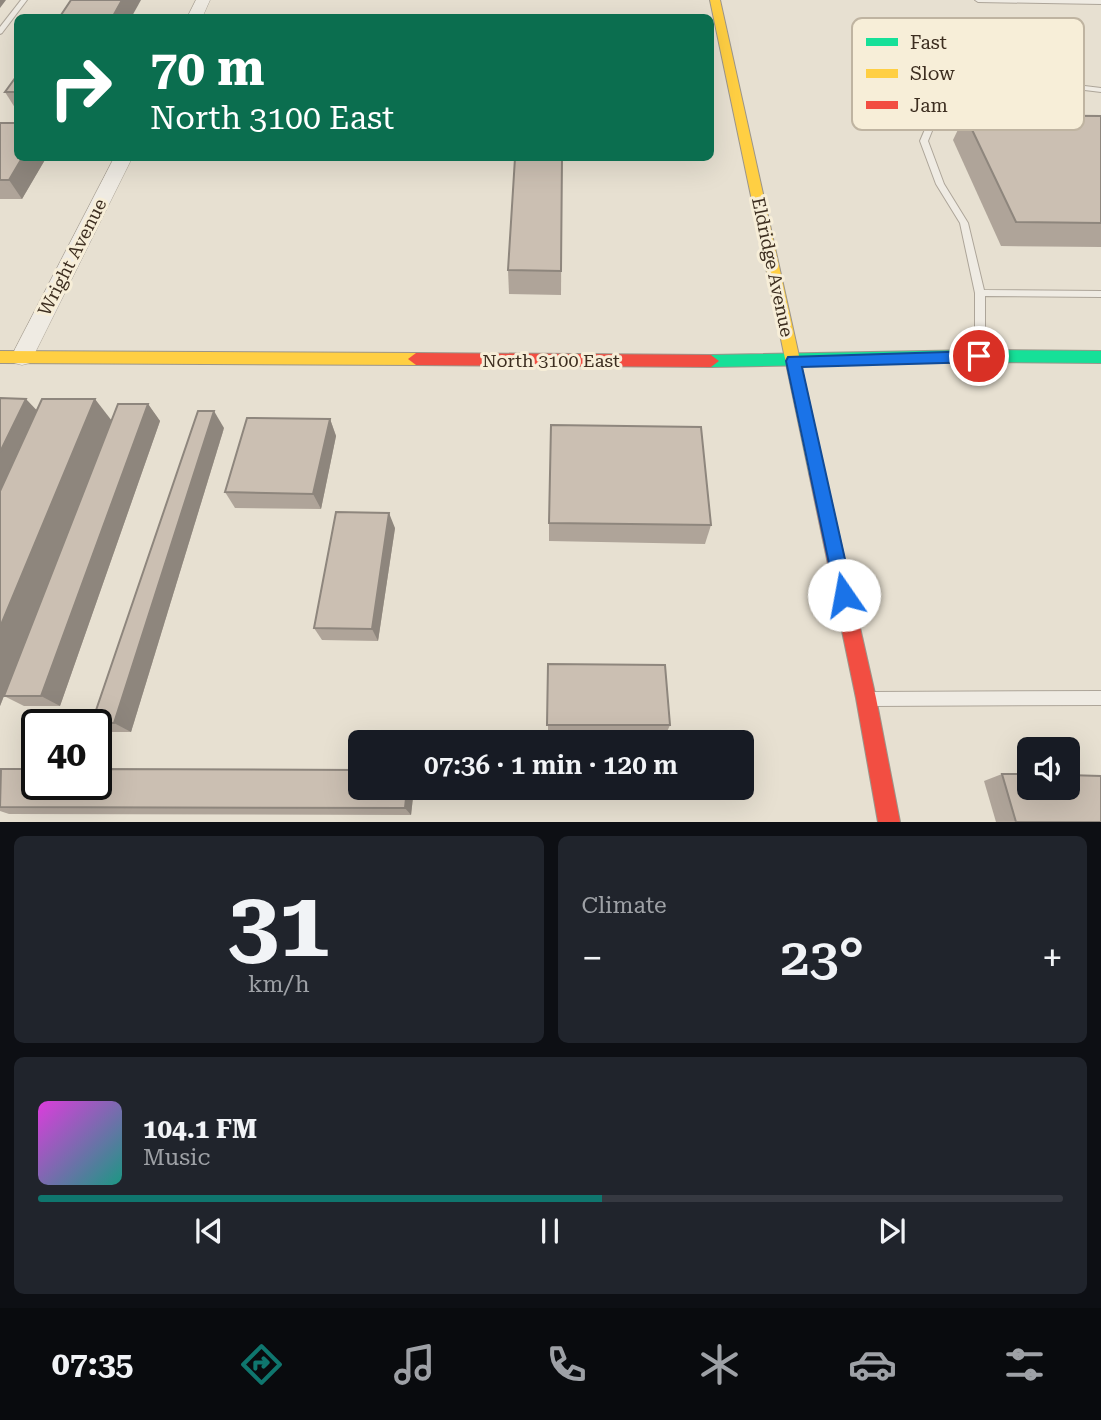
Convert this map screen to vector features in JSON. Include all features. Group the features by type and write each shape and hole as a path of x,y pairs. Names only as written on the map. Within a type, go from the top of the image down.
{"main road":[{"name":"Eldridge Avenue","path":"715,0 866,698 889,821"},
{"name":"North 3100 East","path":"0,357 793,361 979,356 1101,357"}],"street":[{"name":"Wright Avenue","path":"22,357 121,161"}],"lane":[{"path":"0,32 24,0"},
{"path":"978,0 1101,2"},
{"path":"929,130 924,141 940,184 964,223 980,293 979,356"},
{"path":"980,293 1101,294"},
{"path":"866,698 1101,698"}],"building":[{"path":"71,0 122,0 114,14 62,14"},
{"path":"14,80 14,92 5,92"},
{"path":"1084,116 1101,116 1101,223 1016,222 972,130 1084,130"},
{"path":"0,123 14,123 14,161 20,161 9,180 0,180"},
{"path":"515,161 562,161 561,271 508,270"},
{"path":"0,398 26,399 0,452"},
{"path":"42,399 95,399 0,627 0,491"},
{"path":"118,404 148,404 41,696 4,696"},
{"path":"198,411 214,411 114,723 112,709 96,709"},
{"path":"247,418 330,419 313,494 225,492"},
{"path":"551,425 701,427 711,525 549,523"},
{"path":"336,512 389,513 372,629 314,628"},
{"path":"548,664 665,665 670,725 547,725"},
{"path":"1,769 21,769 21,800 112,800 112,769 348,770 348,800 406,800 405,808 0,807"},
{"path":"1002,774 1017,774 1017,800 1080,800 1080,775 1101,776 1101,822 1016,822"}],"traffic: fast":[{"path":"711,361 979,356 1101,357"}],"traffic: slow":[{"path":"715,0 817,473"},
{"path":"0,357 416,359"}],"traffic: jam":[{"path":"416,359 711,361"},
{"path":"817,473 866,698 889,822"}],"route":[{"path":"844,595 793,361 979,356"}]}
